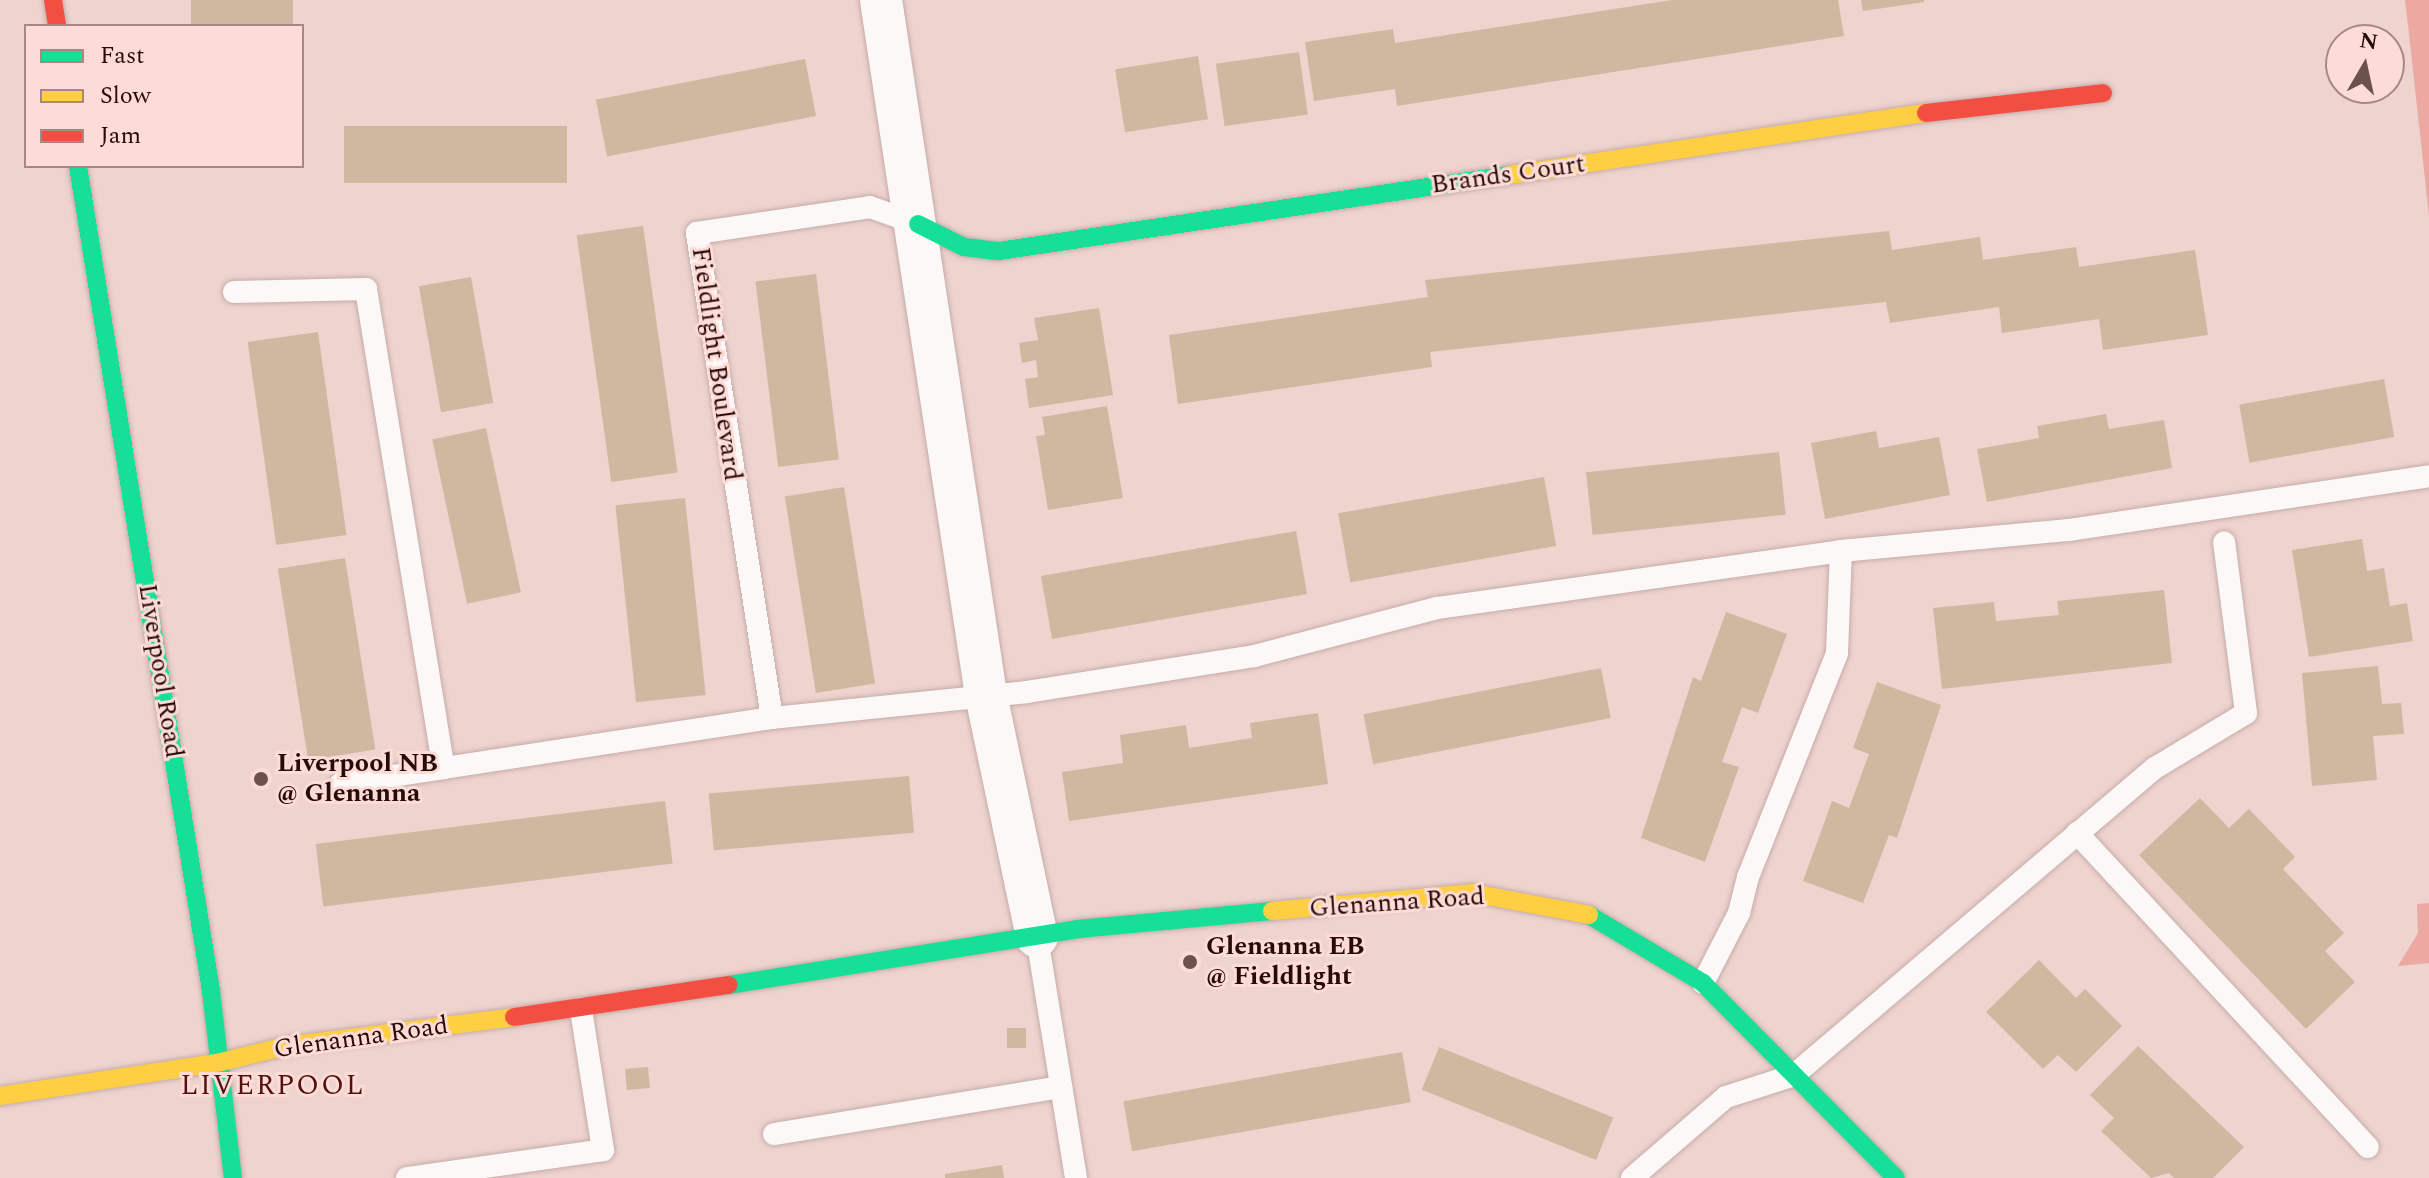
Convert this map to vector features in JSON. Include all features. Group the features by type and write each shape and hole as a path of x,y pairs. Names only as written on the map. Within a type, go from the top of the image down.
{"street":[{"path":"53,0 57,24"},
{"path":"881,0 918,224 986,695 1037,937"},
{"name":"Brands Court","path":"918,224 964,247 999,251 2024,98 2103,93"},
{"name":"Liverpool Road","path":"78,168 221,1062 233,1178"},
{"name":"Glenanna Road","path":"0,1096 221,1062 286,1046 581,1009 1037,937 1472,893 1551,904 1596,917 1703,983 1896,1178"}],"lane":[{"name":"Fieldlight Boulevard","path":"772,718 697,233 870,207 918,224"},
{"path":"234,292 366,289 444,768"},
{"path":"340,784 772,718 986,695 1254,656 1437,608 1841,551 2069,530 2429,476"},
{"path":"1632,1178 1726,1097 1794,1075 2155,768 2246,713 2224,542"},
{"path":"1703,983 1739,913 1748,877 1837,653 1841,551"},
{"path":"2077,833 2368,1147"},
{"path":"1037,937 1076,1178"},
{"path":"407,1178 603,1150 581,1009"},
{"path":"774,1134 1061,1087"}],"shaded area":[{"path":"2405,0 2429,0 2429,216 2409,34"},
{"path":"2429,903 2429,963 2398,966 2418,933 2417,904"}],"building":[{"path":"191,0 293,0 293,24 191,24"},
{"path":"1672,0 1838,0 1844,36 1397,106 1395,89 1314,101 1305,42 1393,29 1395,43"},
{"path":"1861,0 1924,0 1924,2 1863,11"},
{"path":"1299,52 1308,114 1225,126 1216,64"},
{"path":"1198,56 1208,119 1125,132 1115,69"},
{"path":"805,59 816,116 607,157 596,100"},
{"path":"344,126 567,126 567,183 344,183"},
{"path":"643,226 678,473 611,482 577,235"},
{"path":"1889,231 1892,250 1980,237 1983,260 2076,247 2079,267 2195,250 2208,335 2103,350 2099,319 2002,333 1999,307 1890,323 1886,302 1430,352 1432,367 1178,404 1169,335 1428,297 1425,280"},
{"path":"816,274 839,460 778,467 755,281"},
{"path":"471,277 493,403 441,412 419,286"},
{"path":"1099,308 1113,395 1029,408 1025,379 1038,377 1036,360 1022,363 1019,343 1038,340 1034,318"},
{"path":"318,332 347,535 276,545 248,342"},
{"path":"2384,379 2394,437 2249,463 2239,405"},
{"path":"1107,406 1123,498 1048,510 1036,436 1045,435 1042,417"},
{"path":"2106,414 2109,429 2164,420 2172,468 1987,502 1977,449 2039,438 2037,426"},
{"path":"486,428 521,592 467,604 432,439"},
{"path":"1876,431 1879,448 1939,437 1950,495 1825,519 1811,443"},
{"path":"1779,452 1786,515 1593,535 1586,472"},
{"path":"1544,477 1556,546 1350,582 1338,513"},
{"path":"844,487 875,684 816,693 785,496"},
{"path":"685,498 706,695 636,702 615,505"},
{"path":"1296,531 1307,594 1052,639 1041,576"},
{"path":"2362,539 2367,571 2384,568 2390,606 2407,603 2413,641 2309,657 2292,550"},
{"path":"345,558 375,750 308,760 278,569"},
{"path":"2164,590 2172,663 1942,689 1933,608 1994,602 1996,621 2059,615 2057,601"},
{"path":"1726,612 1787,634 1758,713 1742,707 1722,762 1739,767 1705,862 1641,838 1693,677 1701,681"},
{"path":"2378,666 2382,704 2401,703 2404,734 2373,736 2377,780 2312,786 2302,673"},
{"path":"1601,668 1611,718 1373,764 1363,714"},
{"path":"1877,682 1941,705 1897,838 1889,835 1863,903 1803,881 1832,801 1849,808 1869,754 1853,748"},
{"path":"1318,713 1328,784 1069,821 1062,772 1123,763 1120,735 1186,725 1189,748 1252,738 1250,723"},
{"path":"909,776 914,833 714,850 709,794"},
{"path":"2200,798 2229,828 2249,809 2295,857 2283,869 2344,933 2325,951 2355,982 2306,1029 2139,855"},
{"path":"665,801 673,864 323,906 316,844"},
{"path":"2039,960 2076,998 2085,989 2122,1026 2076,1072 2058,1055 2043,1069 1986,1012"},
{"path":"1007,1028 1026,1028 1026,1048 1007,1048"},
{"path":"2138,1046 2244,1147 2213,1178 2174,1178 2169,1173 2151,1178 2101,1131 2114,1118 2090,1095"},
{"path":"1439,1047 1613,1117 1596,1160 1422,1090"},
{"path":"1402,1052 1411,1102 1132,1151 1123,1101"},
{"path":"648,1067 650,1088 627,1090 625,1069"},
{"path":"1002,1165 1004,1178 945,1178 945,1174"}],"traffic: fast":[{"path":"78,168 211,991 233,1178"},
{"path":"918,224 964,247 999,251 1509,175"},
{"path":"729,985 1078,929 1272,911"},
{"path":"1589,915 1703,983 1896,1178"}],"traffic: slow":[{"path":"1509,175 1926,113"},
{"path":"1272,911 1472,893 1589,915"},
{"path":"0,1096 221,1062 286,1046 514,1017"}],"traffic: jam":[{"path":"53,0 57,24"},
{"path":"1926,113 2103,93"},
{"path":"514,1017 729,985"}],"place":[{"name":"Liverpool NB @ Glenanna","path":"261,779"},
{"name":"Glenanna EB @ Fieldlight","path":"1190,962"}],"district":[{"name":"LIVERPOOL","path":"273,1086"}]}
